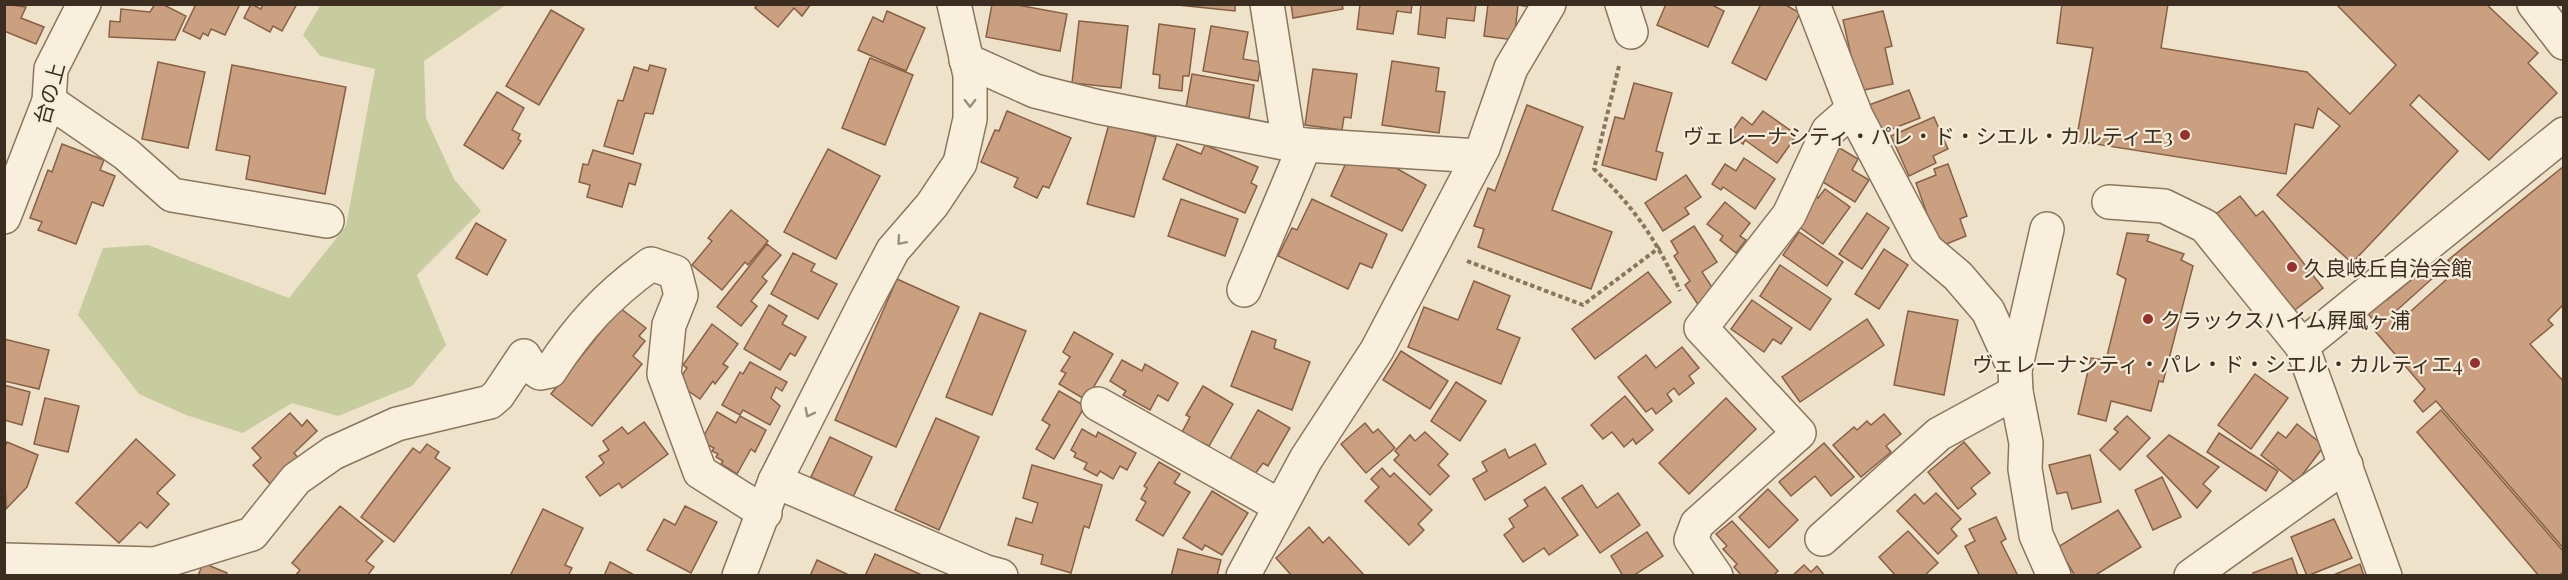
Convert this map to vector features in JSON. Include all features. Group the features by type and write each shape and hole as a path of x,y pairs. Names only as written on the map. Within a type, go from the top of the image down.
{"street":[{"name":"台の上","path":"4,217 49,101 51,69 84,4"},
{"path":"739,576 765,513 775,481 893,250 938,196 960,163 970,119 970,75 954,4"},
{"path":"1244,290 1297,144 1267,4"},
{"path":"1243,576 1306,459 1377,350 1478,156 1511,68 1549,4"},
{"path":"1813,4 1853,109 1926,249 1959,276 1988,311 2015,381 2026,443 2025,469 2036,535 2054,576"},
{"path":"2534,4 2564,43"},
{"path":"966,60 1035,91 1099,107 1297,144 1478,156"},
{"path":"49,101 126,154 172,195 327,221"},
{"path":"1716,576 1691,540 1697,524 1799,433 1701,328 1789,215 1828,131 1853,109"},
{"path":"2302,346 2564,134"},
{"path":"2109,202 2164,206 2205,226 2302,346 2385,576"},
{"path":"1822,539 1939,434 2015,381 2047,229"},
{"path":"4,560 155,564 252,534 296,479 333,453 397,424 490,402 498,395 524,356 530,366 540,373 550,371 573,335 617,289 651,264 675,272 681,295 669,325 664,374 700,472 765,513"},
{"path":"1098,404 1280,506"},
{"path":"2191,576 2346,465"},
{"path":"775,481 986,572 1001,576"}],"path":[{"path":"1628,20 1594,170 1622,196 1660,247 1682,295"},
{"path":"1429,247 1583,305 1660,247"}],"green space":[{"path":"321,4 506,5 424,61 426,118 454,179 481,211 417,275 446,345 412,386 338,416 292,403 243,433 186,415 139,394 78,315 103,248 148,245 289,298 346,226 375,69 320,56 303,35"}],"building":[{"path":"4,4 26,7 21,18 44,27 36,44 4,31"},
{"path":"155,4 162,4 186,16 175,40 109,37 110,21 120,22 121,9 150,12"},
{"path":"196,4 240,4 225,35 211,29 208,36 203,33 200,39 183,31"},
{"path":"251,4 261,9 263,4 297,4 282,31 273,26 270,32 244,18"},
{"path":"758,4 811,4 802,16 794,8 778,27 755,8"},
{"path":"992,4 1012,4 1067,14 1060,51 986,37"},
{"path":"1168,4 1235,4 1235,11"},
{"path":"1291,4 1342,4 1343,9 1293,18"},
{"path":"1360,4 1412,4 1411,13 1397,11 1393,34 1357,29"},
{"path":"1421,4 1476,4 1474,21 1447,18 1445,38 1418,34"},
{"path":"1488,4 1532,4 1532,7 1518,5 1514,40 1484,36"},
{"path":"1666,4 1710,4 1724,11 1708,47 1657,25"},
{"path":"1761,4 1784,4 1800,13 1766,80 1732,63"},
{"name":"ヴェレーナシティ・パレ・ド・シエル・カルティエ3","path":"2062,4 2168,4 2161,48 2307,72 2350,114 2396,65 2336,4 2486,4 2538,53 2528,63 2557,93 2489,160 2419,95 2410,105 2458,151 2352,263 2277,195 2340,126 2318,108 2313,128 2295,124 2286,174 2076,141 2093,48 2057,43"},
{"path":"551,10 584,29 539,105 506,86"},
{"path":"887,11 925,28 906,71 858,50 873,17 883,22"},
{"path":"1883,11 1892,46 1885,48 1893,84 1859,91 1843,20"},
{"path":"1079,21 1128,26 1121,88 1072,83"},
{"path":"1159,24 1195,29 1189,76 1183,76 1182,91 1159,88 1160,75 1153,74"},
{"path":"1211,26 1248,32 1243,59 1261,62 1258,81 1203,71"},
{"path":"870,58 913,75 885,145 842,128"},
{"path":"1392,61 1439,68 1436,91 1445,92 1439,133 1382,125"},
{"path":"158,62 205,72 188,148 142,139"},
{"path":"232,65 346,87 325,194 246,179 250,156 216,150"},
{"path":"650,65 666,69 653,114 645,113 633,154 604,146 618,100 623,101 634,67 648,71"},
{"path":"1313,69 1357,74 1351,118 1344,117 1342,130 1305,125"},
{"path":"1192,74 1254,85 1249,118 1186,108"},
{"path":"1634,83 1672,93 1656,151 1663,153 1656,180 1602,165 1615,117 1624,119"},
{"path":"1909,90 1920,118 1879,134 1869,105"},
{"path":"497,92 524,108 512,130 520,134 518,139 521,141 503,169 464,145"},
{"path":"1527,105 1583,127 1552,210 1612,232 1591,289 1478,247 1484,229 1474,226 1488,188 1495,191"},
{"path":"1007,111 1071,138 1049,188 1043,186 1037,198 1014,187 1018,178 981,162 995,130 999,131"},
{"path":"1763,111 1797,135 1777,163 1745,140 1743,144 1730,134 1742,117 1752,125"},
{"path":"1934,117 1948,149 1933,156 1936,163 1909,176 1891,136"},
{"path":"1109,124 1156,137 1134,217 1087,204"},
{"path":"62,144 104,160 100,170 115,176 103,206 92,202 76,244 38,230 42,222 30,218 48,170 52,172"},
{"path":"1177,144 1201,154 1205,145 1258,167 1251,183 1257,186 1245,213 1163,179"},
{"path":"1838,147 1858,159 1852,170 1869,180 1855,202 1818,179"},
{"path":"828,149 880,176 836,259 784,232"},
{"path":"593,150 641,164 635,185 629,183 622,207 587,197 590,185 579,182 583,164 588,165"},
{"path":"1744,158 1775,179 1755,209 1723,187 1721,190 1712,184 1725,164 1736,171"},
{"path":"1346,163 1396,168 1426,185 1402,231 1331,196"},
{"path":"1948,164 1967,216 1960,219 1966,236 1939,247 1916,183 1936,175 1934,169"},
{"name":"ヴェレーナシティ・パレ・ド・シエル・カルティエ4","path":"2564,166 2564,304 2548,320 2553,325 2530,344 2564,382 2564,549 2436,401 2423,412 2414,401 2425,389 2375,331 2379,327 2365,310 2383,295 2387,300 2437,258 2444,268 2396,311 2402,319 2457,270 2448,260"},
{"path":"1686,175 1701,197 1685,208 1689,214 1663,231 1645,203"},
{"path":"1825,189 1850,207 1823,244 1798,226 1814,194 1818,198"},
{"name":"久良岐丘自治会館","path":"2240,196 2256,216 2263,211 2323,288 2291,313 2216,214"},
{"path":"1181,199 1238,219 1225,256 1168,236"},
{"path":"1312,199 1387,234 1372,268 1360,263 1348,289 1278,256 1292,228 1297,230"},
{"path":"1725,202 1750,223 1740,236 1746,240 1736,253 1720,240 1723,236 1707,224"},
{"path":"731,210 768,241 748,265 745,262 722,290 692,265 712,241 708,238"},
{"path":"1867,213 1889,228 1862,269 1839,254"},
{"path":"476,223 506,240 487,275 456,258"},
{"path":"1694,226 1717,262 1702,272 1717,295 1699,306 1685,285 1690,281 1674,256 1678,253 1671,241"},
{"path":"1799,232 1843,262 1827,286 1783,255"},
{"name":"クラックスハイム屛風ヶ浦","path":"2127,233 2149,235 2147,241 2184,254 2181,260 2193,266 2163,382 2159,381 2151,411 2111,401 2106,421 2078,414 2091,358 2106,360 2126,279 2117,274"},
{"path":"767,244 781,255 762,277 767,281 751,301 757,306 741,326 717,307"},
{"path":"1884,249 1908,265 1879,309 1855,294"},
{"path":"793,253 815,264 811,271 837,284 818,319 771,294"},
{"path":"1780,265 1831,299 1810,330 1760,296"},
{"path":"1648,272 1671,302 1595,359 1572,329"},
{"path":"897,279 959,307 896,447 835,420"},
{"path":"1474,281 1510,296 1497,329 1520,338 1501,384 1408,347 1424,307 1458,320"},
{"path":"1752,300 1792,328 1781,344 1773,339 1764,352 1731,329"},
{"path":"769,305 787,316 782,324 806,337 795,356 790,353 780,370 744,349"},
{"path":"620,308 646,328 639,336 645,341 633,356 642,364 592,426 551,394"},
{"path":"1908,311 1958,320 1944,395 1894,385"},
{"path":"980,313 1026,331 992,415 946,397"},
{"path":"1867,319 1884,345 1800,402 1782,377"},
{"path":"712,324 738,344 723,364 728,367 715,384 713,381 700,399 677,383 687,368 683,365"},
{"path":"1252,331 1276,340 1274,348 1310,362 1292,410 1231,386"},
{"path":"1074,332 1113,354 1086,400 1059,384 1066,373 1061,371 1070,357 1063,352"},
{"path":"4,339 49,350 39,389 4,381"},
{"path":"1682,347 1699,368 1689,376 1694,383 1679,395 1674,388 1667,394 1672,401 1656,414 1652,408 1646,412 1618,377 1646,355 1656,368"},
{"path":"1401,351 1448,381 1430,409 1383,380"},
{"path":"1122,360 1142,371 1145,364 1178,383 1168,401 1158,395 1150,410 1123,395 1126,391 1110,381"},
{"path":"750,362 787,382 782,391 776,387 771,398 780,406 770,425 743,410 740,415 722,405 740,372 743,374"},
{"path":"2255,374 2288,398 2251,449 2218,425"},
{"path":"1456,382 1486,401 1460,441 1431,421"},
{"path":"4,385 30,392 22,425 4,420"},
{"path":"1203,386 1233,404 1209,446 1203,443 1202,446 1181,434 1190,417 1186,415"},
{"path":"1059,391 1085,406 1054,459 1036,449 1050,425 1042,420"},
{"path":"1625,396 1653,430 1636,444 1633,439 1624,447 1612,432 1603,439 1591,425"},
{"path":"45,398 79,406 68,452 34,444"},
{"path":"1726,398 1756,429 1689,494 1659,463"},
{"path":"1258,410 1290,428 1268,466 1263,463 1255,474 1230,459"},
{"path":"2441,410 2564,552 2564,571 2558,576 2539,576 2417,432"},
{"path":"717,412 736,423 740,416 766,430 755,452 751,449 737,474 721,464 723,461 716,457 718,454 712,451 714,448 701,441"},
{"path":"290,413 302,426 307,420 317,431 294,453 301,461 273,487 253,465 261,458 252,448"},
{"path":"1884,414 1901,434 1886,446 1891,452 1861,477 1833,445 1854,427 1857,430 1867,421 1871,425"},
{"path":"2127,416 2150,438 2120,470 2100,450 2118,432 2114,429"},
{"path":"936,418 979,437 939,530 895,510"},
{"path":"644,422 668,454 622,488 619,483 600,496 586,477 604,463 599,456 609,450 603,441 622,427 628,434"},
{"path":"1365,423 1373,433 1378,429 1395,448 1366,473 1341,444"},
{"path":"2297,424 2324,446 2296,483 2261,455 2278,432 2286,438"},
{"path":"1082,429 1096,437 1098,432 1136,453 1127,470 1120,466 1113,479 1100,471 1097,476 1084,469 1087,463 1074,457 1076,453 1071,450"},
{"path":"1425,432 1448,454 1438,465 1449,476 1430,495 1394,460 1399,455 1395,451 1410,435 1415,441"},
{"path":"2219,433 2278,471 2266,491 2207,452"},
{"path":"2169,435 2219,467 2203,484 2211,491 2197,508 2147,456"},
{"path":"830,437 872,457 853,497 811,477"},
{"path":"136,439 175,475 157,493 169,504 147,528 140,522 119,543 76,503"},
{"path":"7,442 38,455 27,487 6,509 4,449"},
{"path":"1964,442 1990,473 1971,488 1976,494 1958,509 1928,472"},
{"path":"1824,443 1854,477 1831,496 1815,476 1791,496 1779,482"},
{"path":"427,444 439,452 435,458 450,468 394,542 361,517 413,448 420,453"},
{"path":"1535,444 1546,464 1485,500 1473,479 1487,471 1482,462 1505,449 1509,458"},
{"path":"2090,455 2101,502 2072,509 2067,492 2057,494 2049,465"},
{"path":"1159,462 1180,474 1174,483 1190,492 1163,536 1136,520 1146,502 1141,499 1147,488 1144,486"},
{"path":"1032,465 1102,485 1089,528 1084,526 1071,573 1041,564 1043,555 1008,545 1016,518 1032,523 1038,503 1023,498"},
{"path":"1382,468 1390,477 1394,473 1432,510 1418,524 1424,530 1409,545 1365,501 1379,487 1371,479"},
{"path":"2162,477 2181,517 2153,530 2135,490"},
{"path":"1582,485 1597,508 1618,493 1640,525 1600,553 1562,498"},
{"path":"1545,487 1578,535 1549,555 1544,548 1523,562 1504,535 1514,527 1509,519 1528,506 1524,500"},
{"path":"1768,489 1798,520 1769,548 1739,517"},
{"path":"1212,491 1248,513 1222,555 1205,545 1202,550 1183,538"},
{"path":"1936,493 1961,519 1951,529 1957,536 1938,554 1897,511 1915,494 1924,504"},
{"path":"340,506 383,541 366,561 374,567 367,576 295,576 300,570 292,563"},
{"path":"685,506 717,522 691,573 647,550 664,519 675,525"},
{"path":"543,509 583,528 565,565 572,568 568,576 510,576"},
{"path":"2118,510 2141,547 2094,576 2075,576 2058,547"},
{"path":"1996,517 2006,539 2001,542 2018,576 1980,576 1965,546 1975,541 1969,529"},
{"path":"2334,519 2352,558 2307,576 2291,537"},
{"path":"1732,521 1778,571 1773,576 1742,576 1734,567 1737,564 1723,549 1727,546 1716,534"},
{"path":"1309,527 1323,543 1329,537 1365,576 1292,576 1276,558"},
{"path":"1908,531 1938,563 1924,576 1896,576 1879,557"},
{"path":"1647,532 1663,556 1633,576 1623,576 1611,556"},
{"path":"1178,549 1221,560 1217,576 1171,576"},
{"path":"875,554 924,576 865,576"},
{"path":"2292,558 2298,576 2253,576 2253,573"},
{"path":"817,560 851,576 810,576"},
{"path":"610,562 636,576 604,576"},
{"path":"203,563 227,573 226,576 198,576"},
{"path":"2360,564 2364,576 2331,576"},
{"path":"1804,565 1811,572 1817,566 1825,576 1792,576"}],"place":[{"name":"ヴェレーナシティ・パレ・ド・シエル・カルティエ3","path":"2185,135"},
{"name":"久良岐丘自治会館","path":"2292,267"},
{"name":"クラックスハイム屛風ヶ浦","path":"2148,319"},
{"name":"ヴェレーナシティ・パレ・ド・シエル・カルティエ4","path":"2475,363"}]}
